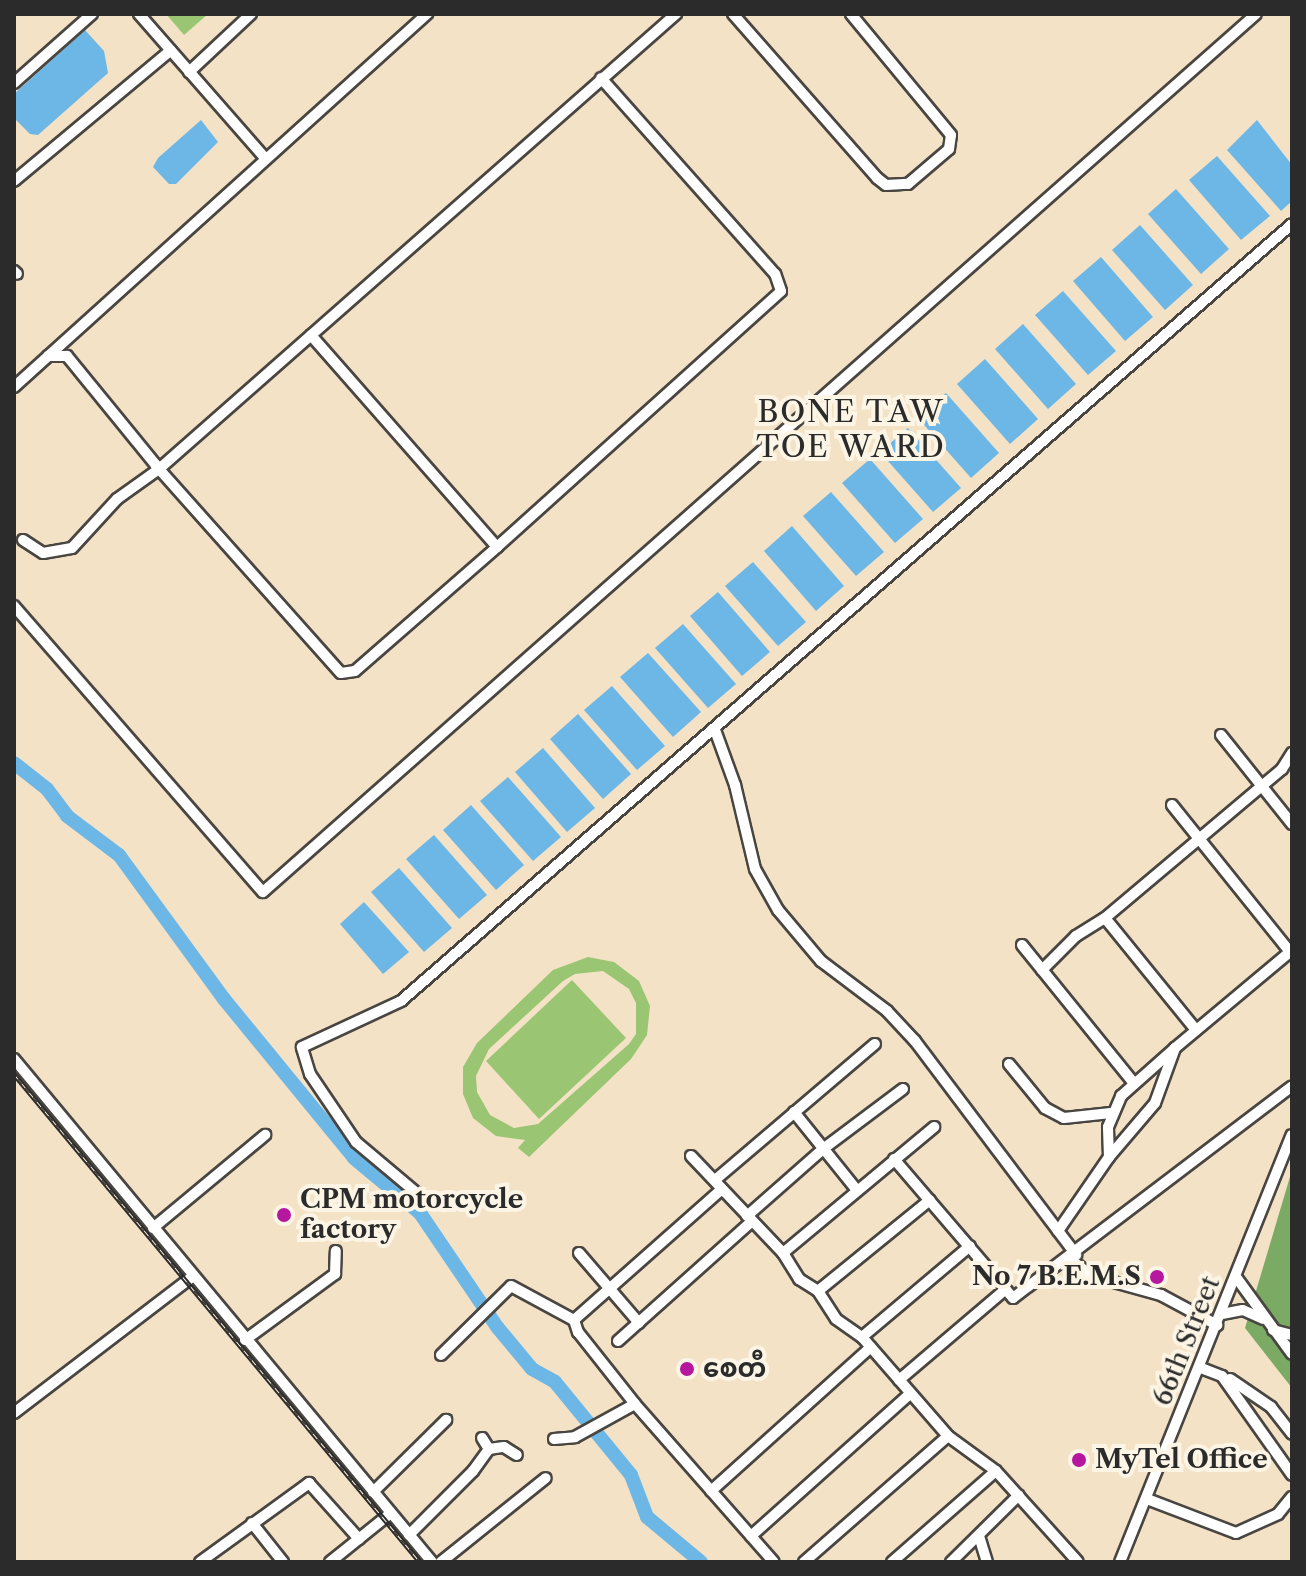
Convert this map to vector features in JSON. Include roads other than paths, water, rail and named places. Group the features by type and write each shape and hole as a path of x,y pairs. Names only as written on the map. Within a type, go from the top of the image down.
{"street":[{"path":"14,83 92,14"},
{"path":"139,14 264,157"},
{"path":"189,72 251,14"},
{"path":"14,387 264,157 427,14"},
{"path":"23,540 43,553 72,548 117,499 159,469 676,14"},
{"path":"733,14 877,178 886,185 908,184 949,149 951,135 851,14"},
{"path":"14,606 263,892 1256,14"},
{"path":"14,181 171,50"},
{"path":"48,356 67,356 159,469 341,673 355,671 781,291 775,274 601,78"},
{"path":"425,1200 356,1142 310,1074 302,1047 401,1001 1292,224"},
{"path":"311,335 497,547"},
{"path":"715,730 735,785 755,869 778,910 821,961 900,1025 1058,1231 1073,1257 1092,1276 1161,1295 1217,1325"},
{"path":"1221,735 1292,824"},
{"path":"1042,970 1076,936 1105,918 1200,840 1262,785 1292,753"},
{"path":"1109,1157 1111,1113 1132,1081 1291,951 1172,805"},
{"path":"1105,918 1196,1030"},
{"path":"1022,945 1132,1081"},
{"path":"574,1320 794,1112 875,1044"},
{"path":"1058,1231 1109,1157 1155,1103 1175,1048"},
{"path":"14,1059 192,1277 432,1562"},
{"path":"1009,1064 1045,1108 1064,1118 1111,1113"},
{"path":"894,1159 1013,1298 1073,1257 1292,1086"},
{"path":"618,1341 823,1149 903,1089"},
{"path":"794,1112 856,1189"},
{"path":"783,1253 934,1127"},
{"path":"153,1228 265,1135"},
{"name":"66th Street","path":"1120,1562 1201,1368 1292,1135"},
{"path":"691,1156 783,1253 799,1279 818,1291 836,1319 862,1337 948,1436 996,1471 1078,1562"},
{"path":"818,1291 930,1200"},
{"path":"862,1337 970,1246"},
{"path":"245,1340 335,1274 336,1251"},
{"path":"579,1253 639,1323"},
{"path":"14,1413 192,1277"},
{"path":"1236,1277 1292,1354"},
{"path":"441,1355 495,1302 519,1288 574,1320 578,1332 635,1404 774,1562"},
{"path":"899,1380 1006,1289"},
{"path":"1222,1314 1243,1310 1265,1320"},
{"path":"1273,1330 1292,1335"},
{"path":"711,1491 871,1347"},
{"path":"1201,1368 1222,1376 1264,1402 1292,1434"},
{"path":"1222,1376 1292,1475"},
{"path":"751,1536 910,1394"},
{"path":"554,1439 578,1435 592,1424 635,1404"},
{"path":"373,1492 446,1420"},
{"path":"804,1562 948,1436"},
{"path":"482,1438 489,1449"},
{"path":"409,1535 468,1478 489,1449 504,1447 517,1455"},
{"path":"892,1562 996,1471"},
{"path":"441,1562 546,1478"},
{"path":"200,1562 311,1483 359,1539"},
{"path":"951,1562 1019,1495"},
{"path":"1147,1499 1236,1533 1278,1514 1292,1497"},
{"path":"330,1562 391,1513"},
{"path":"252,1523 283,1562"},
{"path":"979,1536 987,1562"}],"water":[{"path":"85,30 104,51 108,73 38,135 30,134 14,118 14,94"},
{"path":"201,120 218,142 176,184 169,184 153,167 158,158"},
{"path":"1257,120 1292,165 1292,201 1281,211 1227,150"},
{"path":"1217,156 1270,216 1241,240 1189,180"},
{"path":"1176,189 1229,249 1201,274 1148,214"},
{"path":"1140,225 1193,285 1165,310 1112,250"},
{"path":"1101,257 1153,317 1125,341 1073,281"},
{"path":"1063,291 1116,351 1088,375 1035,315"},
{"path":"1023,324 1076,384 1048,409 995,349"},
{"path":"985,359 1038,419 1010,444 957,384"},
{"path":"946,393 999,453 971,478 918,418"},
{"path":"908,428 961,488 933,512 880,452"},
{"path":"870,459 923,519 895,543 842,483"},
{"path":"831,492 884,552 856,576 803,516"},
{"path":"792,526 844,586 816,611 764,551"},
{"path":"753,562 806,622 778,646 725,586"},
{"path":"718,592 770,652 742,676 690,616"},
{"path":"683,624 736,684 708,708 655,648"},
{"path":"648,653 701,712 673,737 620,677"},
{"path":"612,686 665,746 637,770 584,710"},
{"path":"578,714 631,774 603,799 550,739"},
{"path":"543,748 595,808 567,832 515,772"},
{"path":"508,777 561,837 533,861 480,801"},
{"path":"471,805 524,865 496,890 443,830"},
{"path":"434,835 487,895 459,919 406,859"},
{"path":"399,868 452,928 424,952 371,892"},
{"path":"364,902 409,952 383,974 340,924"}],"waterway":[{"path":"14,763 47,789 67,816 119,855 224,999 354,1158 420,1213 498,1328 532,1369 555,1382 631,1475 647,1517 701,1562"}],"railway":[{"path":"14,1074 420,1562"}],"place":[{"name":"CPM motorcycle factory","path":"284,1215"},
{"name":"No 7 B.E.M.S","path":"1157,1277"},
{"name":"စေတီ","path":"687,1369"},
{"name":"MyTel Office","path":"1079,1460"}],"district":[{"name":"BONE TAW TOE WARD","path":"851,429"}]}
